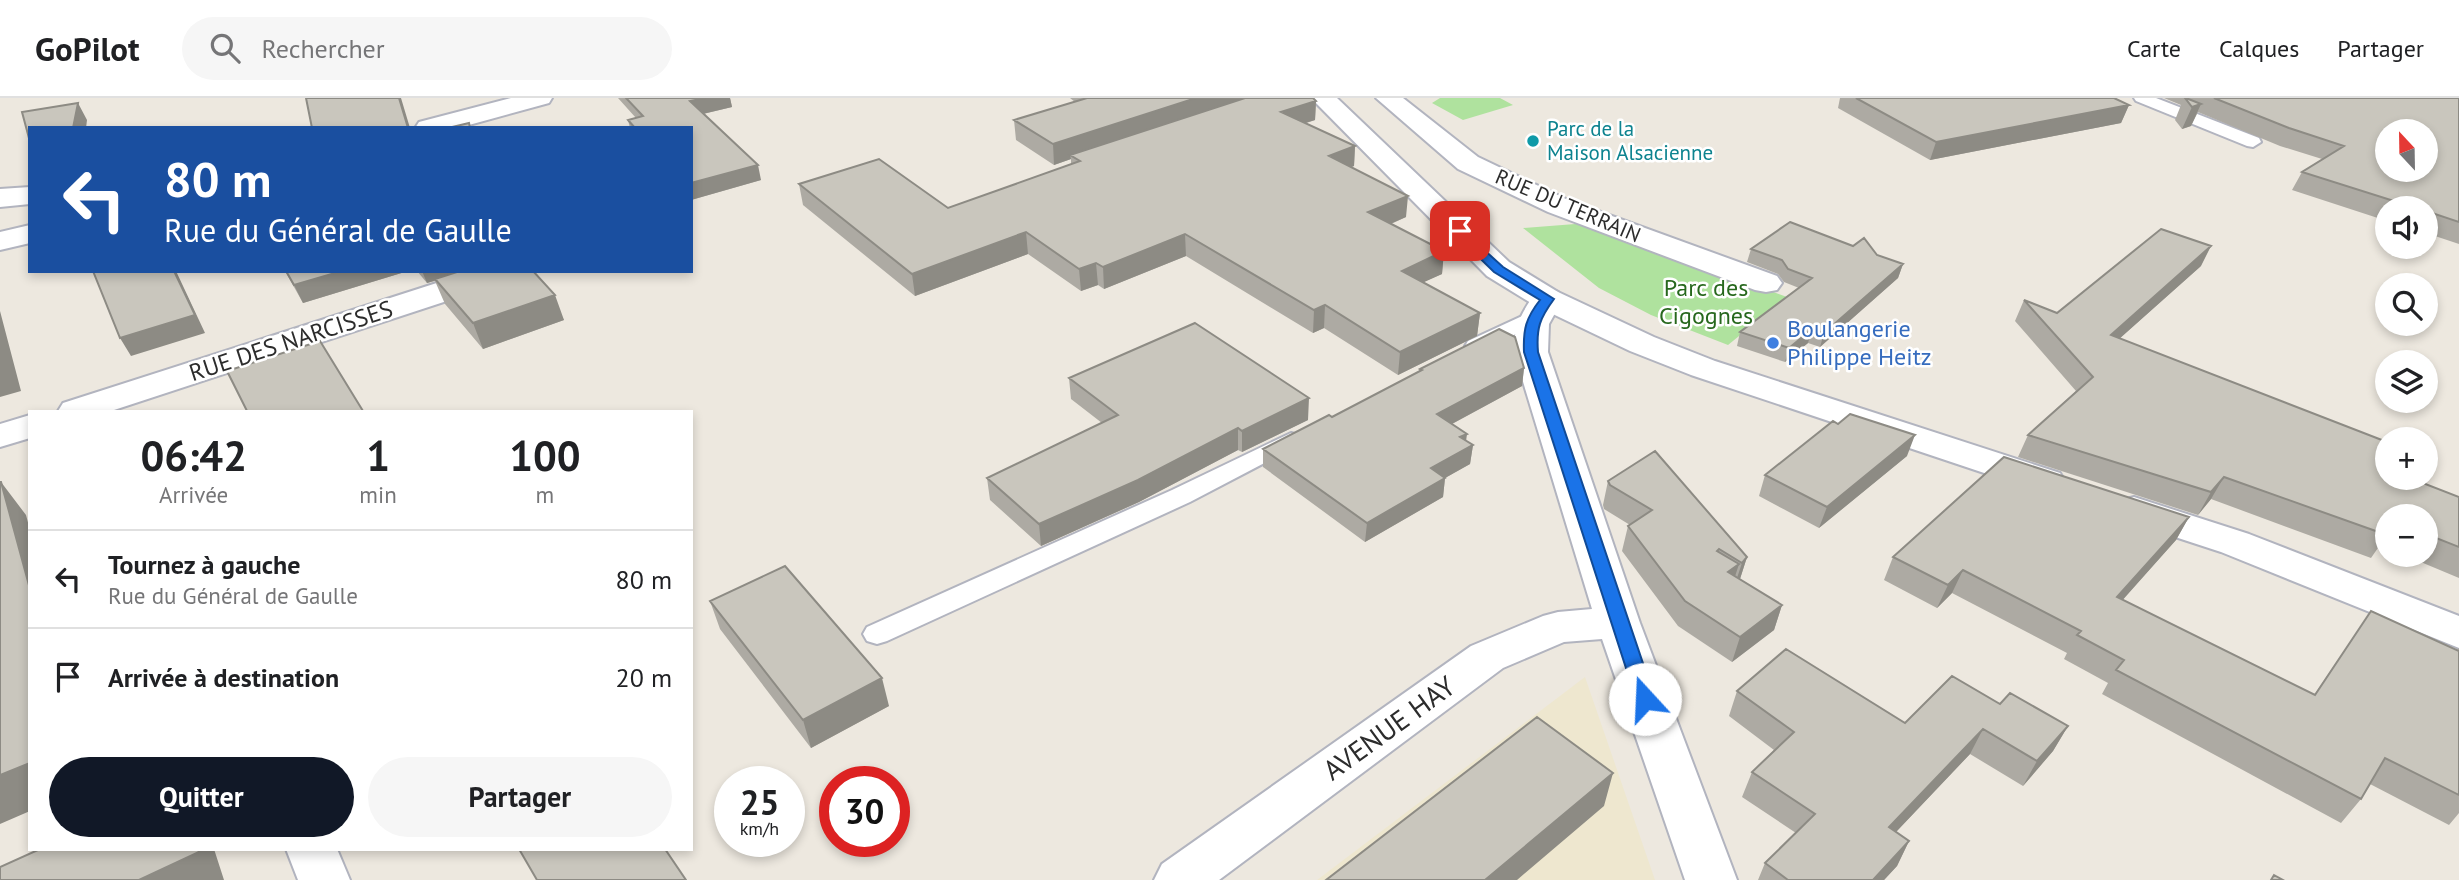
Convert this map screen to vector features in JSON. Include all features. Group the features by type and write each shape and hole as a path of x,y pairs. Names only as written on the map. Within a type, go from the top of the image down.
{"street":[{"path":"1323,98 1540,308 1703,368 2235,543 2459,633"},
{"name":"RUE DU TERRAIN","path":"1388,98 1468,163 1558,206 1766,283"},
{"path":"438,126 536,107"},
{"path":"0,198 28,195"},
{"path":"0,241 28,234"},
{"name":"RUE DES NARCISSES","path":"83,410 130,403 500,273"},
{"path":"1540,308 1530,331 1531,352 1618,623 1711,880"},
{"path":"0,436 28,427"},
{"name":"AVENUE HAY","path":"1180,880 1487,657 1558,627 1618,623"},
{"path":"313,851 324,880"}],"lane":[{"path":"2142,98 2253,142"},
{"path":"1461,354 1540,308"},
{"path":"877,634 1181,496 1315,428"}],"shaded area":[{"path":"1585,677 1655,880 1317,880"}],"green space":[{"path":"1440,98 1500,98 1513,105 1463,120 1432,103"},
{"name":"Parc des Cigognes","path":"1588,223 1787,297 1728,345 1651,315 1599,288 1523,228"}],"building":[{"path":"306,98 399,98 407,126 312,126"},
{"path":"626,98 705,98 690,101 758,165 693,182 693,126 633,126 628,120 643,116"},
{"path":"1087,98 1196,98 1053,144 1014,120"},
{"path":"1245,98 1313,98 1316,101 1281,112 1355,146 1329,156 1408,196 1368,212 1444,251 1402,271 1480,313 1400,352 1325,305 1314,310 1185,234 1103,267 1096,263 1079,269 1026,232 912,274 799,184 879,159 948,208 1080,161 1070,155"},
{"path":"1856,98 2114,98 2129,105 1936,142"},
{"path":"2186,98 2201,104 2192,107"},
{"path":"2214,98 2459,98 2459,222 2438,215 2438,196 2378,196 2302,172 2344,146 2289,128"},
{"path":"78,103 73,126 28,126 28,134 22,112"},
{"path":"1790,222 1853,246 1864,238 1877,255 1903,264 1824,333 1812,329 1789,348 1740,332 1812,278 1788,269 1782,260 1751,249"},
{"path":"2161,229 2211,246 2111,335 2375,437 2375,490 2438,489 2459,497 2459,547 2438,539 2438,504 2375,504 2375,531 2224,477 2211,492 2028,435 2093,377 2024,300 2057,313"},
{"path":"94,273 175,273 195,315 120,338"},
{"path":"287,273 335,273 294,285"},
{"path":"454,273 535,273 555,295 473,323 435,279"},
{"path":"1195,323 1309,398 1242,431 1238,428 1138,480 1039,524 987,478 1118,415 1069,378"},
{"path":"1499,329 1515,337 1524,368 1437,414 1467,434 1460,437 1473,445 1431,468 1445,478 1367,523 1263,449 1329,415 1332,417"},
{"path":"320,341 362,410 246,410 227,371"},
{"path":"1850,414 1915,435 1827,507 1765,475 1833,421 1838,424"},
{"path":"1655,451 1747,557 1742,563 1719,549 1717,551 1739,564 1728,572 1782,605 1740,637 1685,601 1628,526 1652,510 1610,485 1608,481"},
{"path":"2004,457 2189,517 2117,597 2315,695 2371,611 2459,651 2459,795 2385,758 2361,799 2116,670 2124,660 2077,635 2081,631 1963,570 1948,585 1893,557"},
{"path":"1,482 28,582 28,764 0,775"},
{"path":"785,566 882,678 803,720 710,601"},
{"path":"1786,649 1905,723 1952,676 2000,704 2010,693 2068,726 2037,761 1983,729 1889,827 1909,841 1873,880 1788,880 1765,863 1815,814 1752,772 1794,732 1737,691"},
{"path":"1537,717 1613,773 1485,880 1326,880"},
{"path":"36,851 199,852 139,880 0,880 0,867"},
{"path":"520,851 666,851 686,880 537,880"}],"place":[{"name":"Parc de la Maison Alsacienne","path":"1533,141"},
{"name":"Boulangerie Philippe Heitz","path":"1773,343"}],"route":[{"path":"1460,231 1498,269 1547,299 1533,317 1530,331 1531,352 1645,699"}]}
